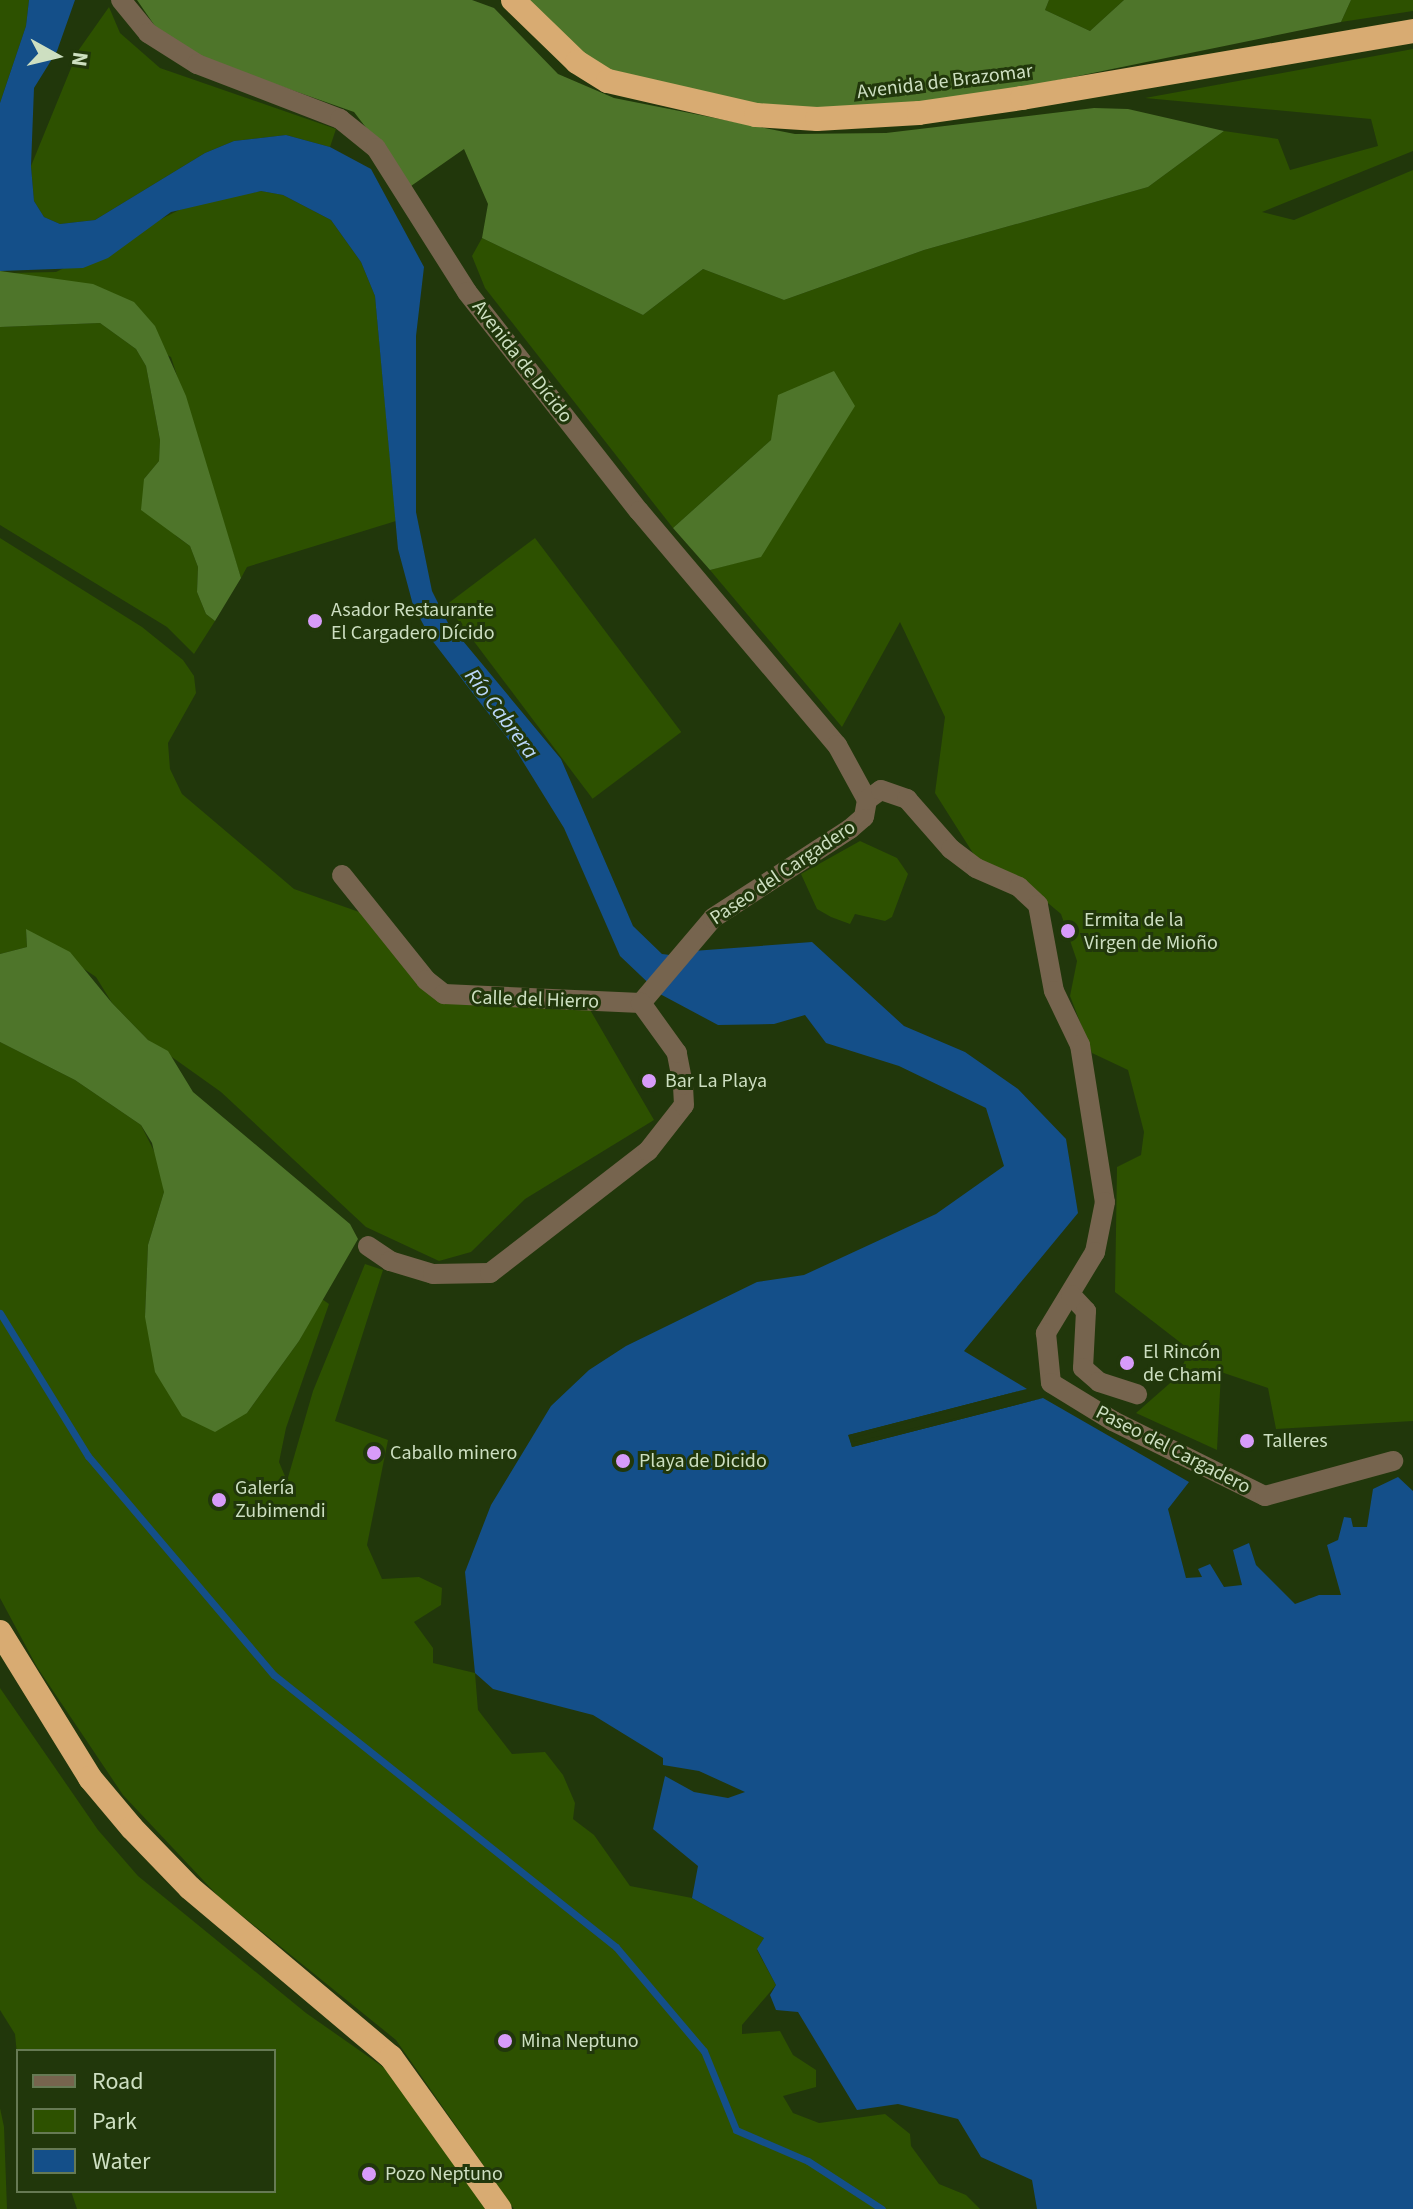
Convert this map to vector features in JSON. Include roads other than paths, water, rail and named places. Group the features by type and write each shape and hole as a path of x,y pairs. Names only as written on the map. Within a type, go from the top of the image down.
{"highway":[{"name":"Avenida de Brazomar","path":"513,0 577,62 608,81 756,115 817,119 1007,100 1413,31"},
{"path":"0,1632 90,1778 132,1828 190,1888 391,2057 500,2209"}],"street":[{"name":"Avenida de Dícido","path":"121,0 148,33 197,64 340,119 376,148 467,292 639,511 837,745 867,800"},
{"name":"Paseo del Cargadero","path":"641,1003 713,918 850,829 864,817 867,800 881,790 907,799 951,849 976,868 1019,887 1038,905 1054,991 1080,1045 1105,1202 1095,1252 1046,1333 1051,1383 1248,1491 1265,1496 1393,1461"},
{"name":"Calle del Hierro","path":"342,875 426,980 444,994 641,1003"},
{"path":"368,1246 390,1261 433,1274 490,1273 648,1151 684,1105 677,1053 641,1003"},
{"name":"Paseo del Cargadero","path":"1071,1295 1086,1311 1083,1368 1099,1382 1137,1394"}],"water":[{"name":"Río Cabrera","path":"29,0 75,0 57,51 34,88 31,166 34,201 44,217 60,224 95,220 205,153 234,141 286,135 330,147 371,169 424,267 416,336 416,512 432,591 448,623 561,759 633,926 662,954 686,957 693,951 812,942 904,1026 965,1052 1018,1089 1066,1139 1078,1213 964,1351 1027,1389 849,1435 852,1447 1043,1398 1189,1482 1168,1509 1186,1578 1202,1577 1198,1569 1210,1564 1224,1587 1242,1585 1233,1550 1249,1543 1256,1565 1295,1604 1319,1595 1341,1595 1327,1545 1338,1540 1344,1517 1351,1518 1353,1527 1367,1527 1373,1489 1398,1477 1413,1491 1413,2209 1037,2209 1032,2180 981,2157 958,2119 898,2104 857,2110 798,2012 776,2010 770,1995 776,1985 757,1949 764,1938 692,1898 698,1866 653,1829 665,1776 694,1792 728,1798 745,1792 699,1771 663,1765 663,1758 593,1715 493,1689 475,1673 465,1572 491,1505 551,1406 589,1370 626,1346 757,1282 804,1275 936,1214 1004,1166 986,1108 899,1066 826,1043 805,1015 774,1024 718,1025 660,994 620,956 564,828 512,744 431,639 413,605 398,549 375,296 361,262 331,220 283,195 261,191 171,212 108,258 83,268 0,271 0,103 26,26"}],"waterway":[{"path":"0,1313 88,1456 274,1675 616,1947 704,2051 736,2130 808,2161 882,2209"}],"place":[{"name":"Asador Restaurante El Cargadero Dícido","path":"315,621"},
{"name":"Ermita de la Virgen de Mioño","path":"1068,931"},
{"name":"Bar La Playa","path":"649,1081"},
{"name":"El Rincón de Chami","path":"1127,1363"},
{"name":"Talleres","path":"1247,1441"},
{"name":"Caballo minero","path":"374,1453"},
{"name":"Playa de Dicido","path":"623,1461"},
{"name":"Galería Zubimendi","path":"219,1500"},
{"name":"Mina Neptuno","path":"505,2041"},
{"name":"Pozo Neptuno","path":"369,2174"}]}
